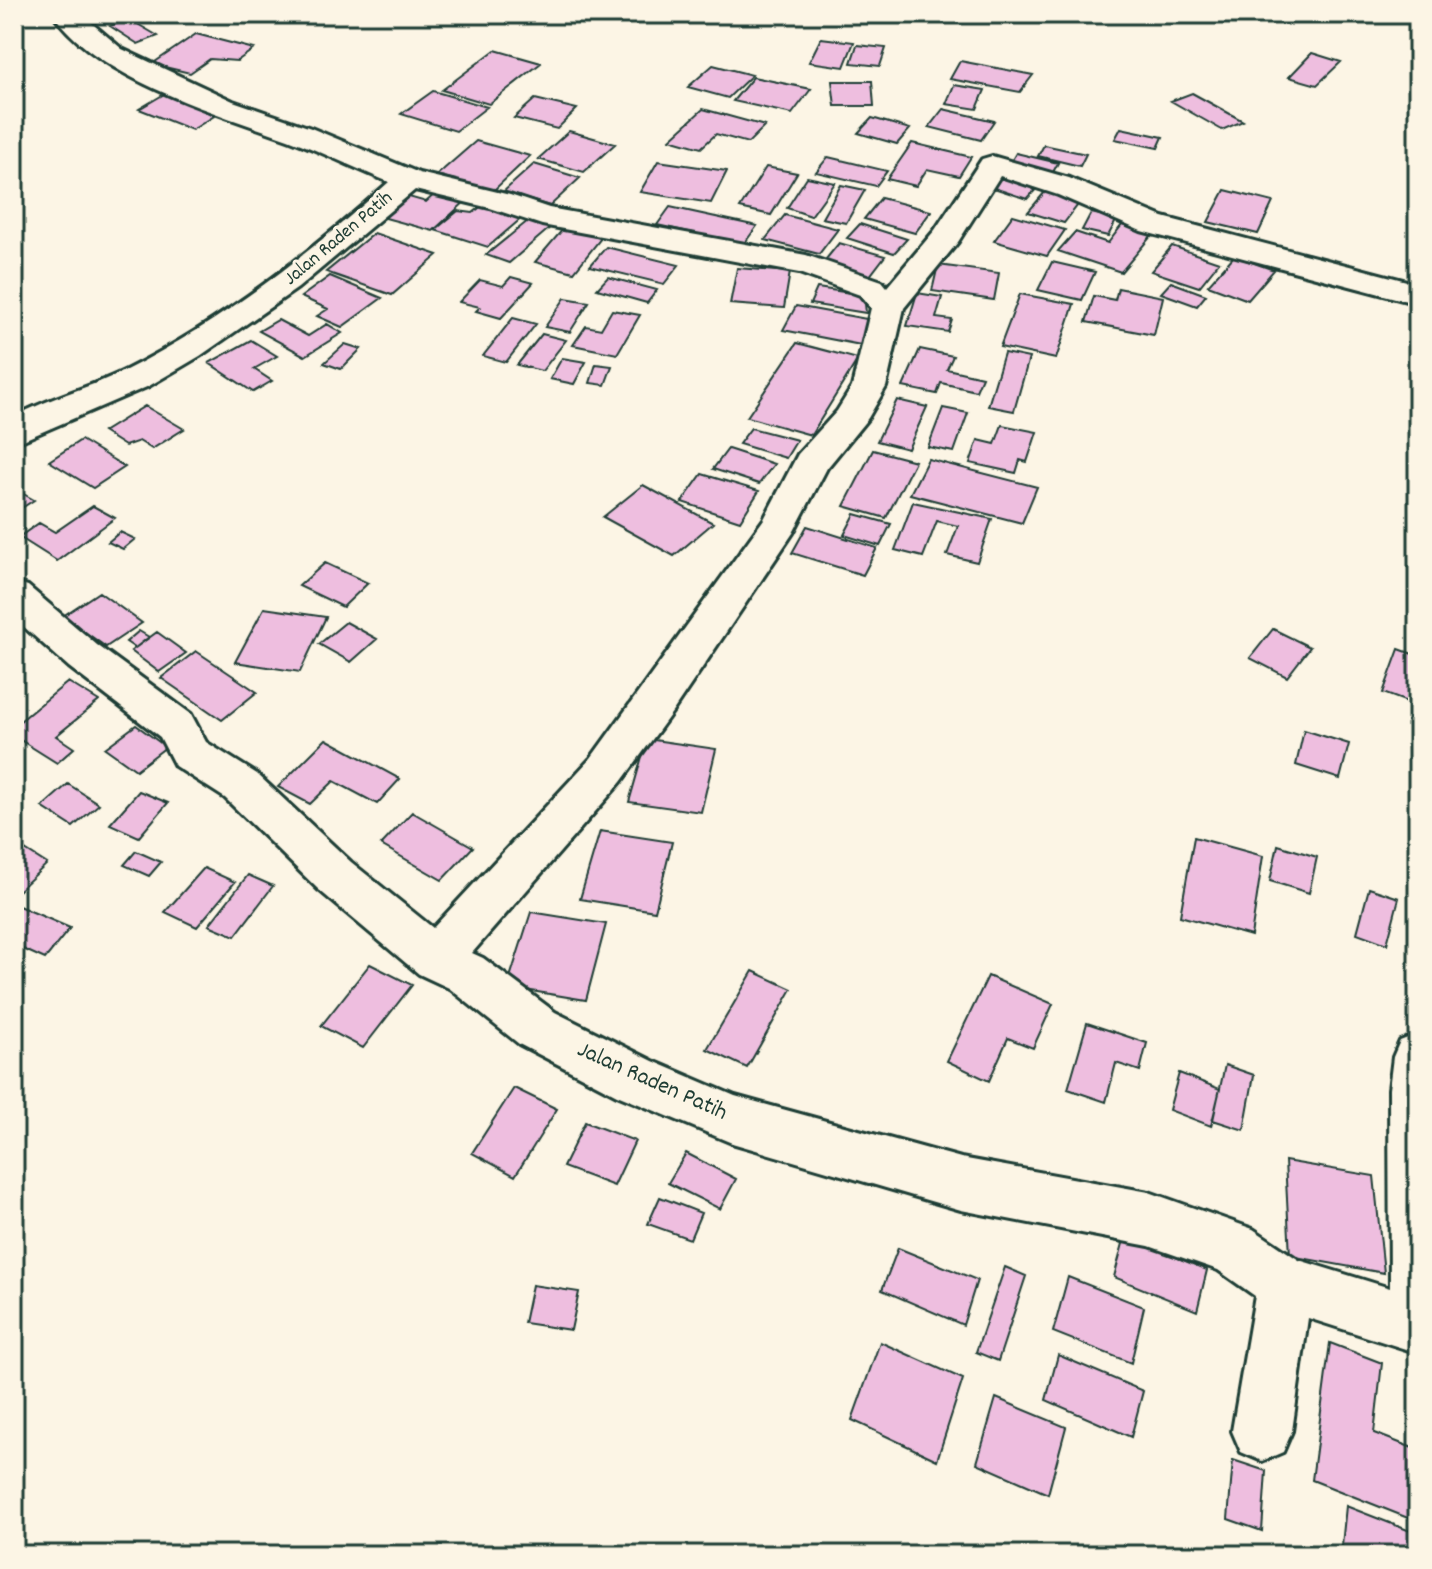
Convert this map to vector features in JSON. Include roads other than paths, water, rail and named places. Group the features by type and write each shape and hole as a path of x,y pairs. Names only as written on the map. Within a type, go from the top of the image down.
{"street":[{"name":"Jalan Raden Patih","path":"14,432 152,370 259,303 358,228 409,180 301,134 223,107 147,73 112,55 66,14"},
{"path":"436,959 606,770 658,700 780,524 811,463 850,418 869,387 888,307 947,235 992,165 1078,192 1103,206 1163,227 1249,253 1298,261 1418,294"},
{"path":"409,180 499,201 542,216 806,265 871,288 888,307"},
{"name":"Jalan Raden Patih","path":"14,596 83,656 176,726 190,754 241,786 335,876 436,959 466,973 537,1028 635,1078 732,1119 961,1184 1149,1219 1234,1248 1285,1283 1418,1324"},
{"path":"1418,1057 1415,1089 1418,1324"},
{"path":"1262,1431 1285,1283"}]}
